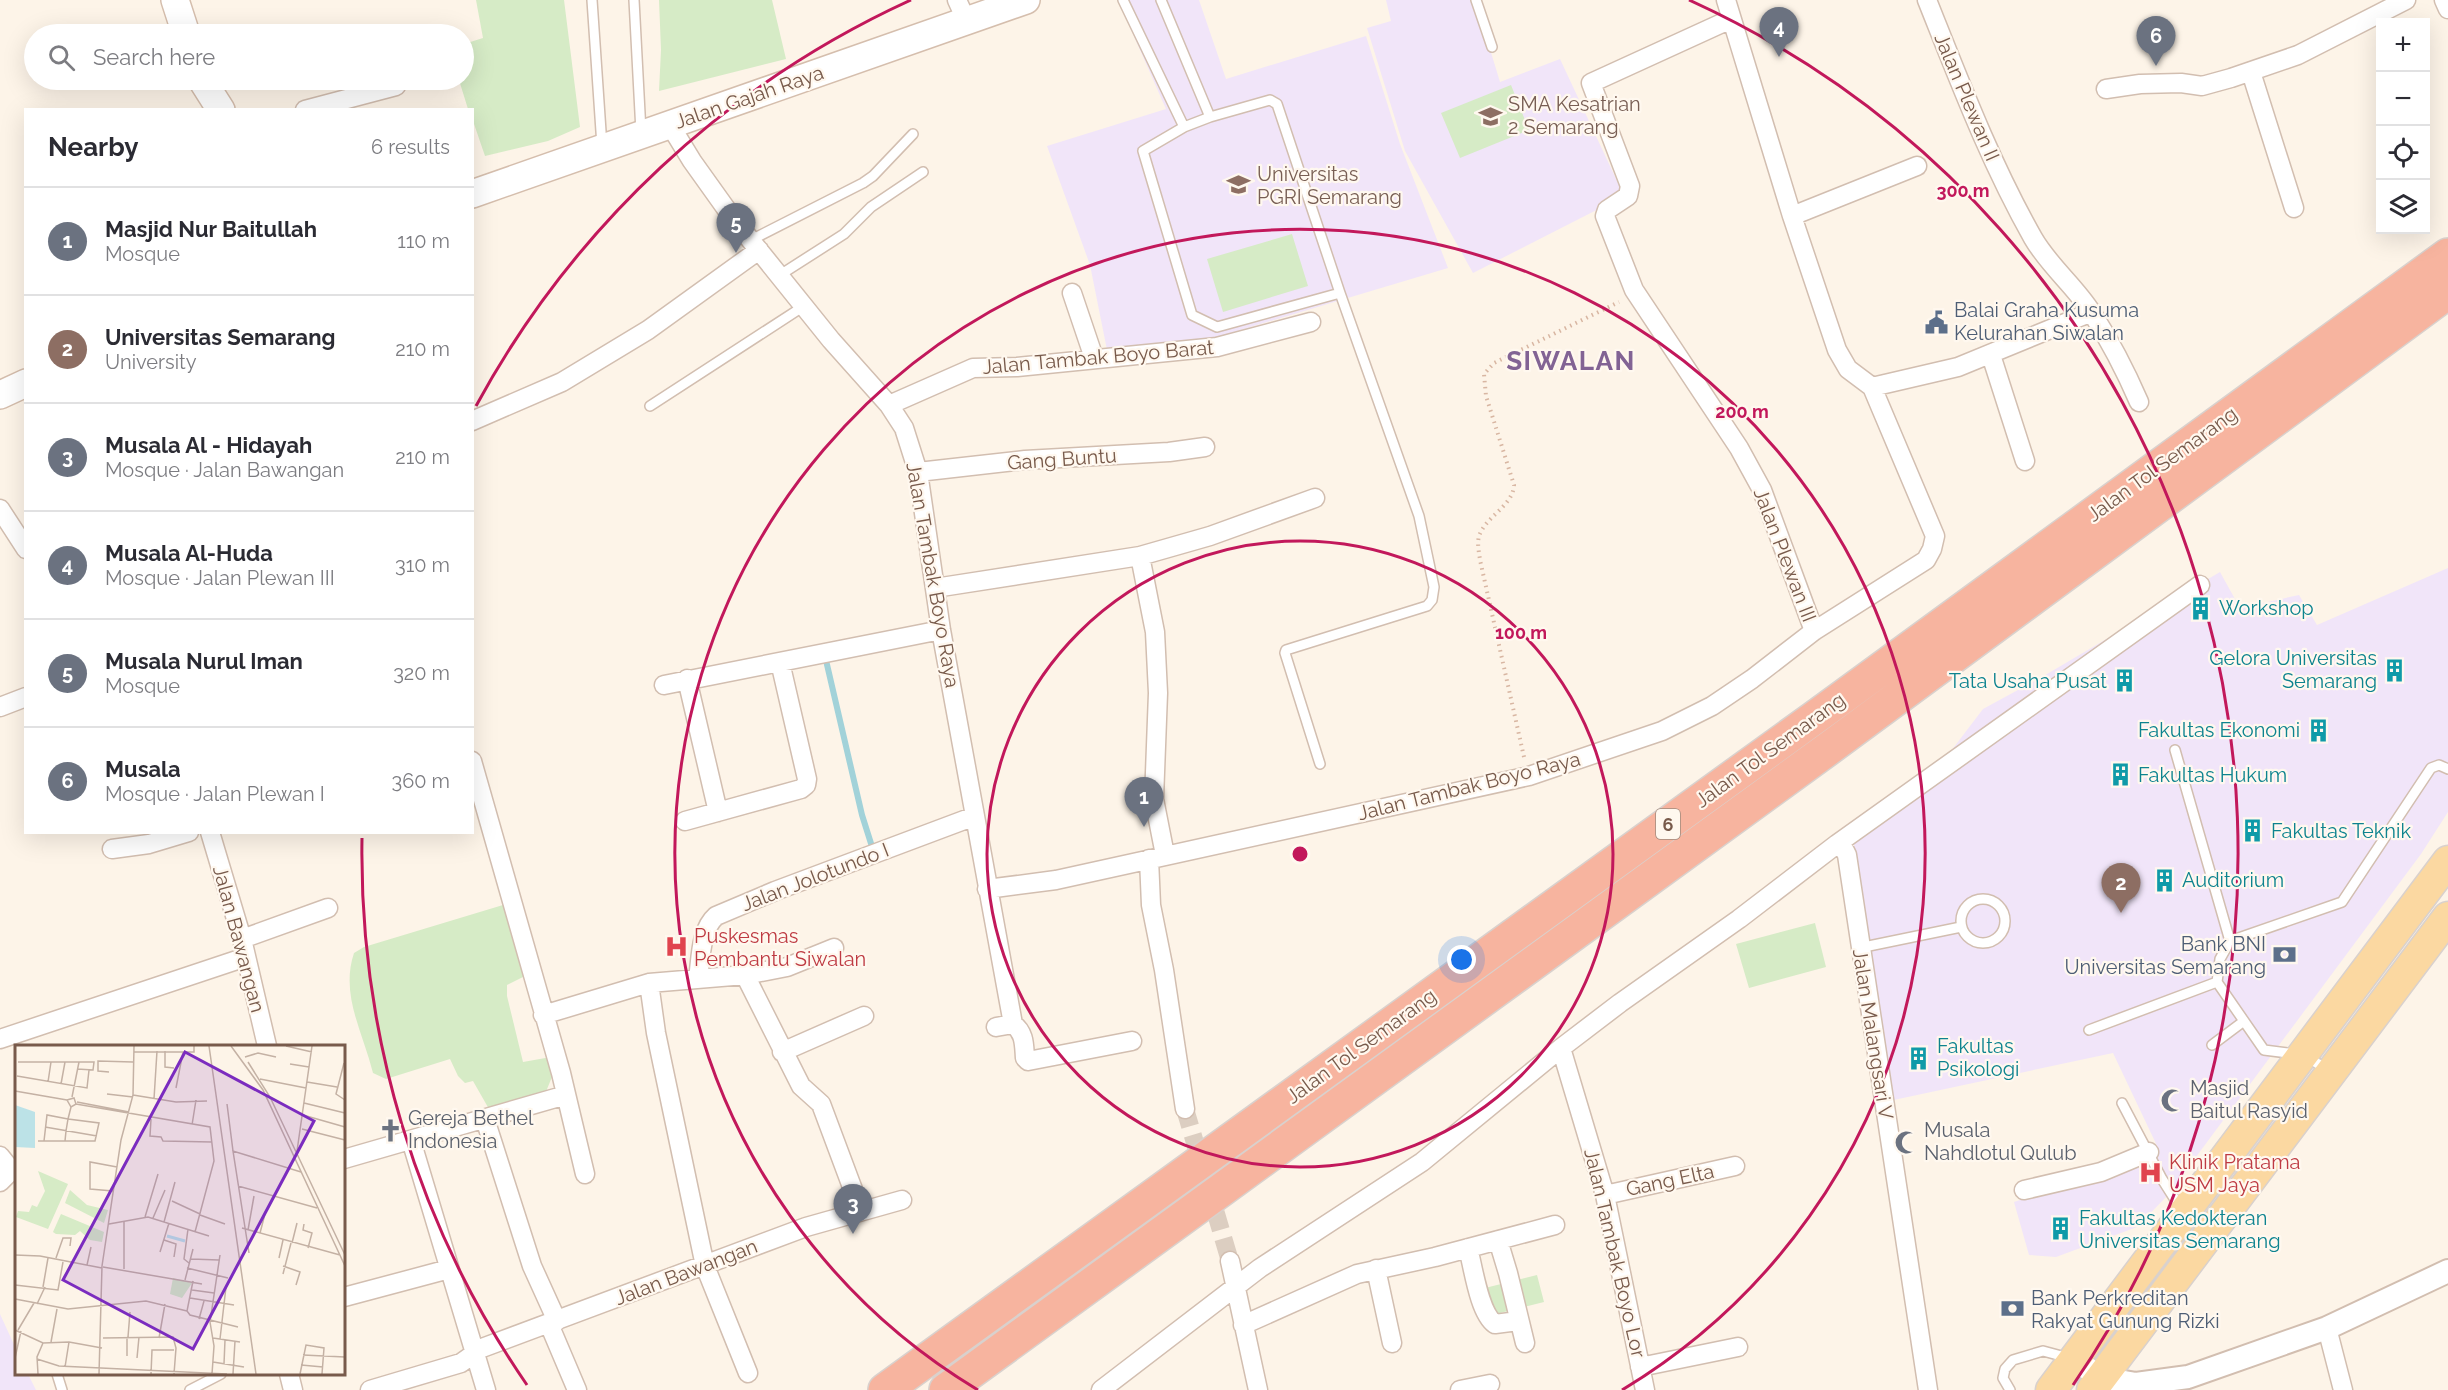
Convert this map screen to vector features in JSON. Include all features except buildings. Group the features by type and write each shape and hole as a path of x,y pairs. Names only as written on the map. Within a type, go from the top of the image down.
{"highway":[{"name":"Jalan Tol Semarang","path":"885,1390 1804,725 2448,255"},
{"name":"Jalan Tol Semarang","path":"946,1390 1813,760 2448,292"}],"main road":[{"path":"175,0 183,24"},
{"name":"Jalan Gajah Raya","path":"474,193 641,135 962,11 1026,0"},
{"path":"201,91 219,108"},
{"path":"0,395 24,384"},
{"path":"2050,1390 2448,861"},
{"path":"2097,1384 2448,917"}],"street":[{"path":"1726,0 1792,216 1837,350 1848,369 1872,387 1958,368 2092,312"},
{"name":"Jalan Plewan II","path":"1927,0 1988,149 2033,238 2049,262 2092,312 2139,402"},
{"path":"2106,88 2181,83 2202,86 2251,72 2298,55 2406,0"},
{"path":"2444,0 2448,9"},
{"name":"Jalan Plewan III","path":"1731,19 1591,83 1630,186 1628,196 1607,210 1605,216 1636,294 1739,448 1762,490 1814,631 1903,576 1926,560 1932,549 1935,536 1872,387"},
{"path":"2251,72 2294,208"},
{"path":"313,108 381,90"},
{"name":"Jalan Tambak Boyo Raya","path":"670,124 692,161 755,245 831,340 890,405 904,428 918,472 941,630 987,889 1004,1026 1020,1032 1025,1058 1028,1060 1132,1041"},
{"path":"1792,216 1917,166"},
{"path":"474,421 562,382 648,330 755,245"},
{"path":"1072,292 1094,358"},
{"name":"Jalan Tambak Boyo Barat","path":"890,405 974,368 1017,367 1217,347 1311,322"},
{"path":"1990,356 2025,461"},
{"name":"Gang Buntu","path":"918,472 1026,460 1169,452 1205,447"},
{"path":"935,588 1140,556 1210,536 1315,498"},
{"path":"0,509 24,546"},
{"path":"1140,556 1155,632 1158,701 1154,799 1157,857 1151,905 1164,970 1185,1109"},
{"path":"1101,1390 1179,1332 1235,1286 1422,1162 1561,1048 1815,863 1842,850 2200,585"},
{"path":"664,686 687,679 941,630"},
{"name":"Jalan Tambak Boyo Raya","path":"987,889 1056,880 1529,776 1662,731 1722,699 1814,631"},
{"path":"684,821 801,789 806,785 807,779 780,662"},
{"path":"687,679 718,812"},
{"path":"0,707 24,698"},
{"path":"474,769 566,1095 585,1174"},
{"name":"Jalan Jolotundo I","path":"698,978 705,932 716,916 775,891 975,816"},
{"path":"112,849 148,844 182,834"},
{"name":"Jalan Bawangan","path":"211,834 242,939 267,1045"},
{"name":"Jalan Malangsari V","path":"1842,850 1928,1390"},
{"path":"242,939 328,908"},
{"path":"543,1015 649,983 745,975 787,967 834,948"},
{"path":"0,1039 246,957"},
{"path":"745,975 801,1086 821,1104 861,1211"},
{"path":"649,983 656,1033 705,1266 748,1373"},
{"path":"782,1052 864,1016"},
{"name":"Jalan Tambak Boyo Lor","path":"1561,1048 1605,1195 1645,1390"},
{"path":"345,1159 566,1095"},
{"path":"485,1119 532,1266 577,1390"},
{"path":"411,1140 486,1390"},
{"path":"2024,1190 2101,1172 2149,1152"},
{"path":"0,1182 9,1173 6,1156"},
{"name":"Gang Elta","path":"1605,1195 1735,1166"},
{"name":"Jalan Bawangan","path":"370,1390 461,1363 482,1348 806,1227 902,1200"},
{"path":"1243,1325 1343,1279 1555,1225"},
{"path":"1498,1240 1525,1343"},
{"path":"1468,1248 1480,1297 1489,1320 1495,1324 1518,1321"},
{"path":"1230,1262 1258,1390"},
{"path":"345,1297 449,1269"},
{"path":"1376,1269 1392,1343"},
{"path":"2074,1359 2097,1384 2136,1384 2188,1377 2327,1328 2447,1275"},
{"path":"2327,1328 2343,1390"},
{"path":"1640,1367 1738,1347"},
{"path":"290,1375 293,1390"},
{"path":"1460,1390 1490,1384"}],"lane":[{"path":"592,0 602,148"},
{"path":"634,0 641,135"},
{"path":"1123,0 1184,127"},
{"path":"1161,0 1210,117"},
{"path":"1476,0 1492,47"},
{"path":"1320,764 1285,653 1286,650 1427,606 1432,600 1434,587 1416,507 1340,293 1280,108 1270,100 1210,117 1184,127 1143,151 1192,315 1217,327 1340,293"},
{"path":"755,245 873,176 913,134"},
{"path":"780,275 844,234 871,207 923,172"},
{"path":"650,406 804,306"},
{"path":"2175,750 2230,941"},
{"path":"2332,1072 2303,1055 2264,1050 2217,982 2220,959 2230,941 2342,902 2431,768 2439,765 2448,769"},
{"path":"1985,898 1998,904 2006,916 2005,930 1995,941 1982,944 1968,939 1961,927 1962,912 1971,902 1985,898"},
{"path":"1859,948 1961,927"},
{"path":"2089,1030 2217,982"},
{"path":"2212,1045 2244,1021"},
{"path":"2122,1103 2162,1179 2184,1213"},
{"path":"2010,1390 2003,1377 2005,1369 2013,1360 2043,1351 2074,1359"},
{"path":"57,1375 62,1390"},
{"path":"190,1390 219,1375"}],"path":[{"path":"1529,776 1480,560 1479,536 1514,490 1486,396 1484,374 1489,366 1636,294"}],"shaded area":[{"name":"Universitas PGRI Semarang","path":"1118,0 1199,0 1226,79 1366,36 1400,144 1448,268 1207,340 1107,350 1090,265 1047,146 1166,109"},
{"name":"SMA Kesatrian 2 Semarang","path":"1386,0 1475,0 1500,82 1560,59 1624,196 1473,273 1405,151 1367,28 1391,21"},
{"path":"2448,568 2448,812 2421,854 2167,1196 2137,1227 2056,1257 2029,1255 2014,1202 2115,1169 2159,1150 2113,1053 1889,1101 1851,825 1935,772 1983,709 2042,677 2220,572 2240,608 2299,595 2317,625"},
{"path":"0,1314 15,1347 15,1375 28,1375 36,1390 0,1390"}],"green space":[{"path":"476,0 564,0 580,127 548,141 485,156 474,124 474,108 468,108 462,90 474,90 474,41 483,38"},
{"path":"659,0 772,0 786,59 659,91 661,50"},
{"path":"1511,85 1529,130 1460,158 1441,113"},
{"path":"1292,234 1308,286 1223,312 1207,259"},
{"path":"503,905 525,976 507,985 507,996 523,1062 551,1057 554,1072 545,1094 489,1109 473,1081 465,1083 458,1076 450,1059 386,1079 373,1073 351,999 350,969 354,953 364,947"},
{"path":"1815,923 1826,967 1749,988 1736,944"},
{"path":"1537,1275 1544,1302 1480,1318 1473,1291"}],"waterway":[{"path":"825,656 862,815 874,853"}],"tunnel":[{"path":"1185,1109 1230,1261"}],"place":[{"name":"Musala Al-Huda","path":"1779,57"},
{"name":"Musala","path":"2156,66"},
{"name":"SMA Kesatrian 2 Semarang","path":"1490,116"},
{"name":"Universitas PGRI Semarang","path":"1239,185"},
{"name":"Musala Nurul Iman","path":"736,253"},
{"name":"Balai Graha Kusuma Kelurahan Siwalan","path":"1936,322"},
{"name":"Workshop","path":"2201,608"},
{"name":"Gelora Universitas Semarang","path":"2395,670"},
{"name":"Tata Usaha Pusat","path":"2125,681"},
{"name":"Fakultas Ekonomi","path":"2318,730"},
{"name":"Fakultas Hukum","path":"2120,775"},
{"name":"Masjid Nur Baitullah","path":"1144,827"},
{"name":"Fakultas Teknik","path":"2253,831"},
{"name":"Auditorium","path":"2164,880"},
{"name":"Universitas Semarang","path":"2121,913"},
{"name":"Puskesmas Pembantu Siwalan","path":"676,947"},
{"name":"Bank BNI Universitas Semarang","path":"2284,955"},
{"name":"Fakultas Psikologi","path":"1919,1058"},
{"name":"Masjid Baitul Rasyid","path":"2172,1100"},
{"name":"Gereja Bethel Indonesia","path":"390,1130"},
{"name":"Musala Nahdlotul Qulub","path":"1906,1142"},
{"name":"Klinik Pratama USM Jaya","path":"2151,1173"},
{"name":"Fakultas Kedokteran Universitas Semarang","path":"2061,1229"},
{"name":"Musala Al - Hidayah","path":"853,1234"},
{"name":"Bank Perkreditan Rakyat Gunung Rizki","path":"2013,1309"}],"district":[{"name":"SIWALAN","path":"1571,361"}]}
